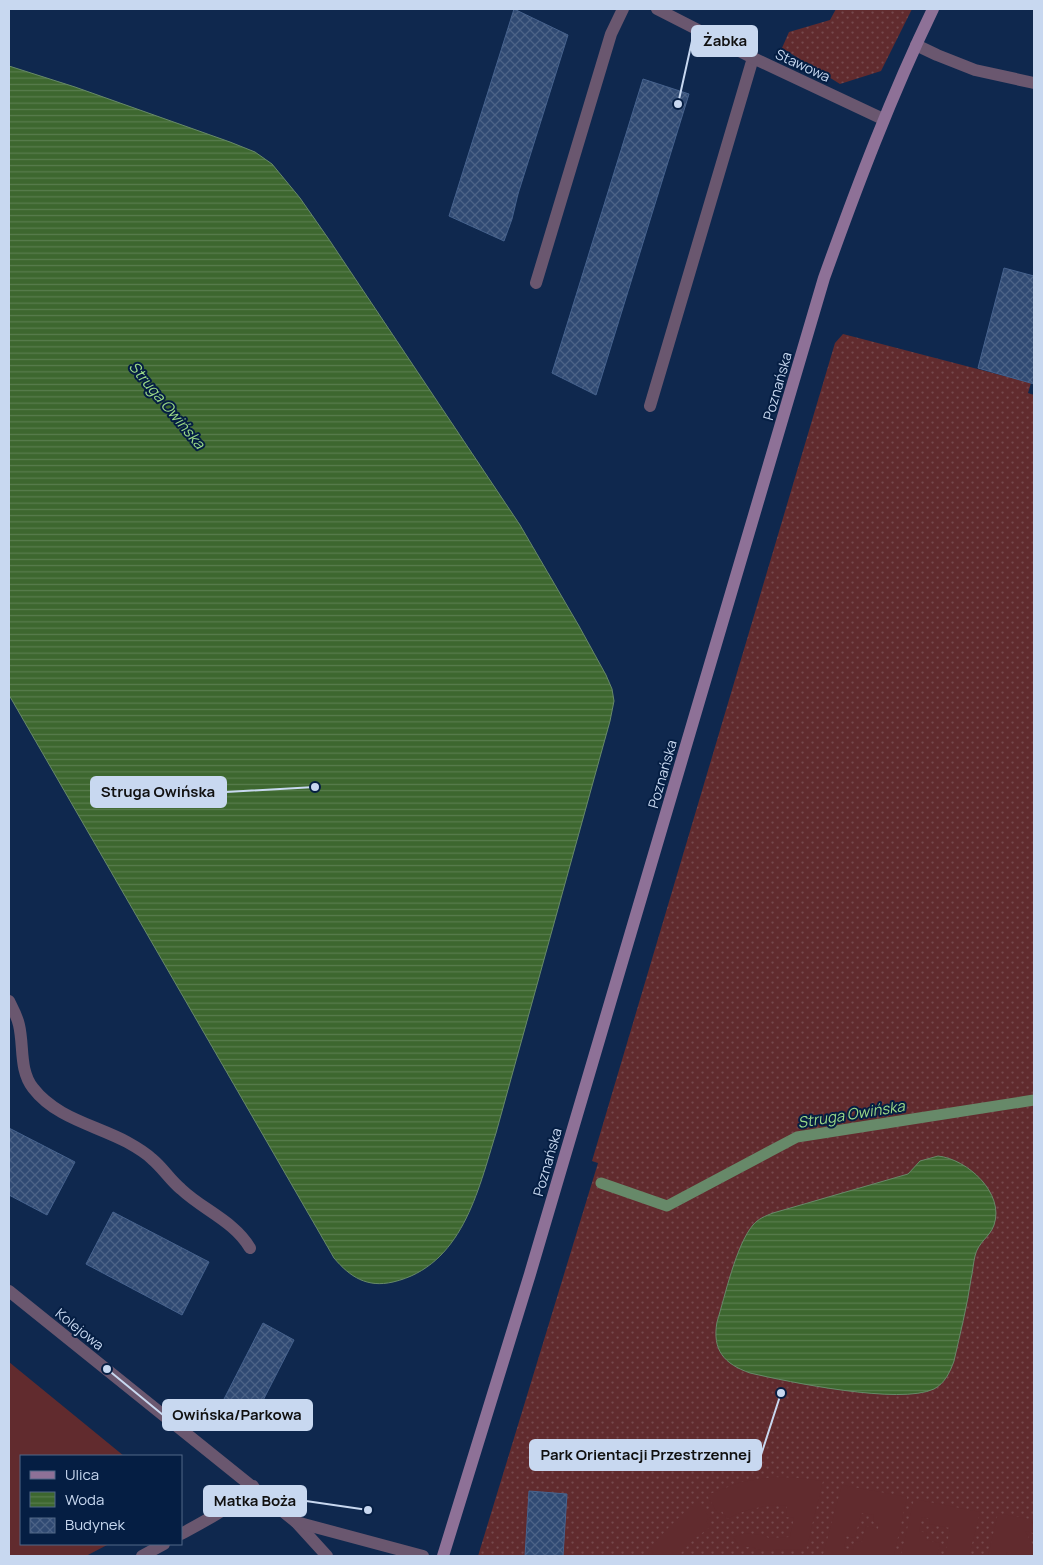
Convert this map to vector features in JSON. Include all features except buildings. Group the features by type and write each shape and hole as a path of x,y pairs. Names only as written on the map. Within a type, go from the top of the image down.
{"main road":[{"name":"Poznańska","path":"443,1556 530,1274 824,278 854,192 883,119 916,44 934,9"}],"street":[{"path":"536,282 611,34 623,9"},
{"name":"Stawowa","path":"657,9 753,58 883,119"},
{"path":"916,44 974,70 1034,84"},
{"path":"650,406 753,58"},
{"path":"9,1001 20,1026 22,1058 26,1074 31,1086 40,1096 68,1116 140,1150 152,1159 180,1188 238,1232 250,1248"},
{"name":"Kolejowa","path":"9,1291 253,1486 296,1522 327,1556"},
{"path":"182,1533 240,1500 253,1486"},
{"name":"Kolejowa","path":"296,1522 423,1556"},
{"path":"142,1556 162,1545"}],"shaded area":[{"path":"836,9 912,9 881,71 840,84 782,48 789,32 830,20"},
{"path":"843,334 1031,383 1028,393 1034,395 1034,1556 478,1556 598,1163 592,1161 835,343"},
{"path":"9,1362 123,1455 20,1455 20,1545 107,1545 86,1556 9,1556"},
{"path":"774,1477 823,1481 806,1550 780,1549 763,1551 752,1547 740,1547 733,1537 746,1533 769,1538 790,1537 794,1518 786,1517 787,1506 756,1508 741,1512 727,1519 722,1511 718,1514 707,1495 741,1482"},
{"path":"842,1485 907,1497 894,1555 823,1555","holes":["861,1513 874,1515 873,1522 879,1524 878,1529 866,1526 862,1542 855,1541 853,1550 844,1548 846,1536 855,1538"]},
{"path":"914,1499 980,1512 969,1556 945,1556 950,1528 929,1524 930,1519 922,1517 919,1531 927,1533 926,1540 940,1543 937,1556 901,1556"},
{"path":"698,1501 710,1518 706,1521 710,1527 693,1540 678,1556 647,1556 664,1533"},
{"path":"998,1513 1034,1520 1034,1533 1025,1531 1034,1547 1034,1556 1009,1556 1007,1552 1006,1556 988,1556"}],"water":[{"path":"9,66 75,87 230,142 255,152 272,164 300,198 330,241 520,525 579,626 612,689 614,701 610,721 496,1133 474,1201 464,1223 451,1243 436,1260 416,1273 393,1282 367,1282 346,1271 334,1258 9,695"},
{"path":"938,1156 961,1164 981,1180 989,1190 994,1201 996,1213 994,1225 981,1243 974,1259 954,1361 949,1373 941,1384 934,1389 918,1393 896,1395 844,1390 790,1382 750,1373 733,1365 722,1355 716,1341 717,1322 736,1258 741,1245 755,1223 773,1213 908,1174 920,1161"}],"waterway":[{"name":"Struga Owińska","path":"601,1183 667,1206 797,1137 1034,1100"}],"place":[{"name":"Żabka","path":"678,104"},
{"name":"Struga Owińska","path":"315,787"},
{"name":"Owińska/Parkowa","path":"107,1369"},
{"name":"Park Orientacji Przestrzennej","path":"781,1393"},
{"name":"Matka Boża","path":"368,1510"}]}
